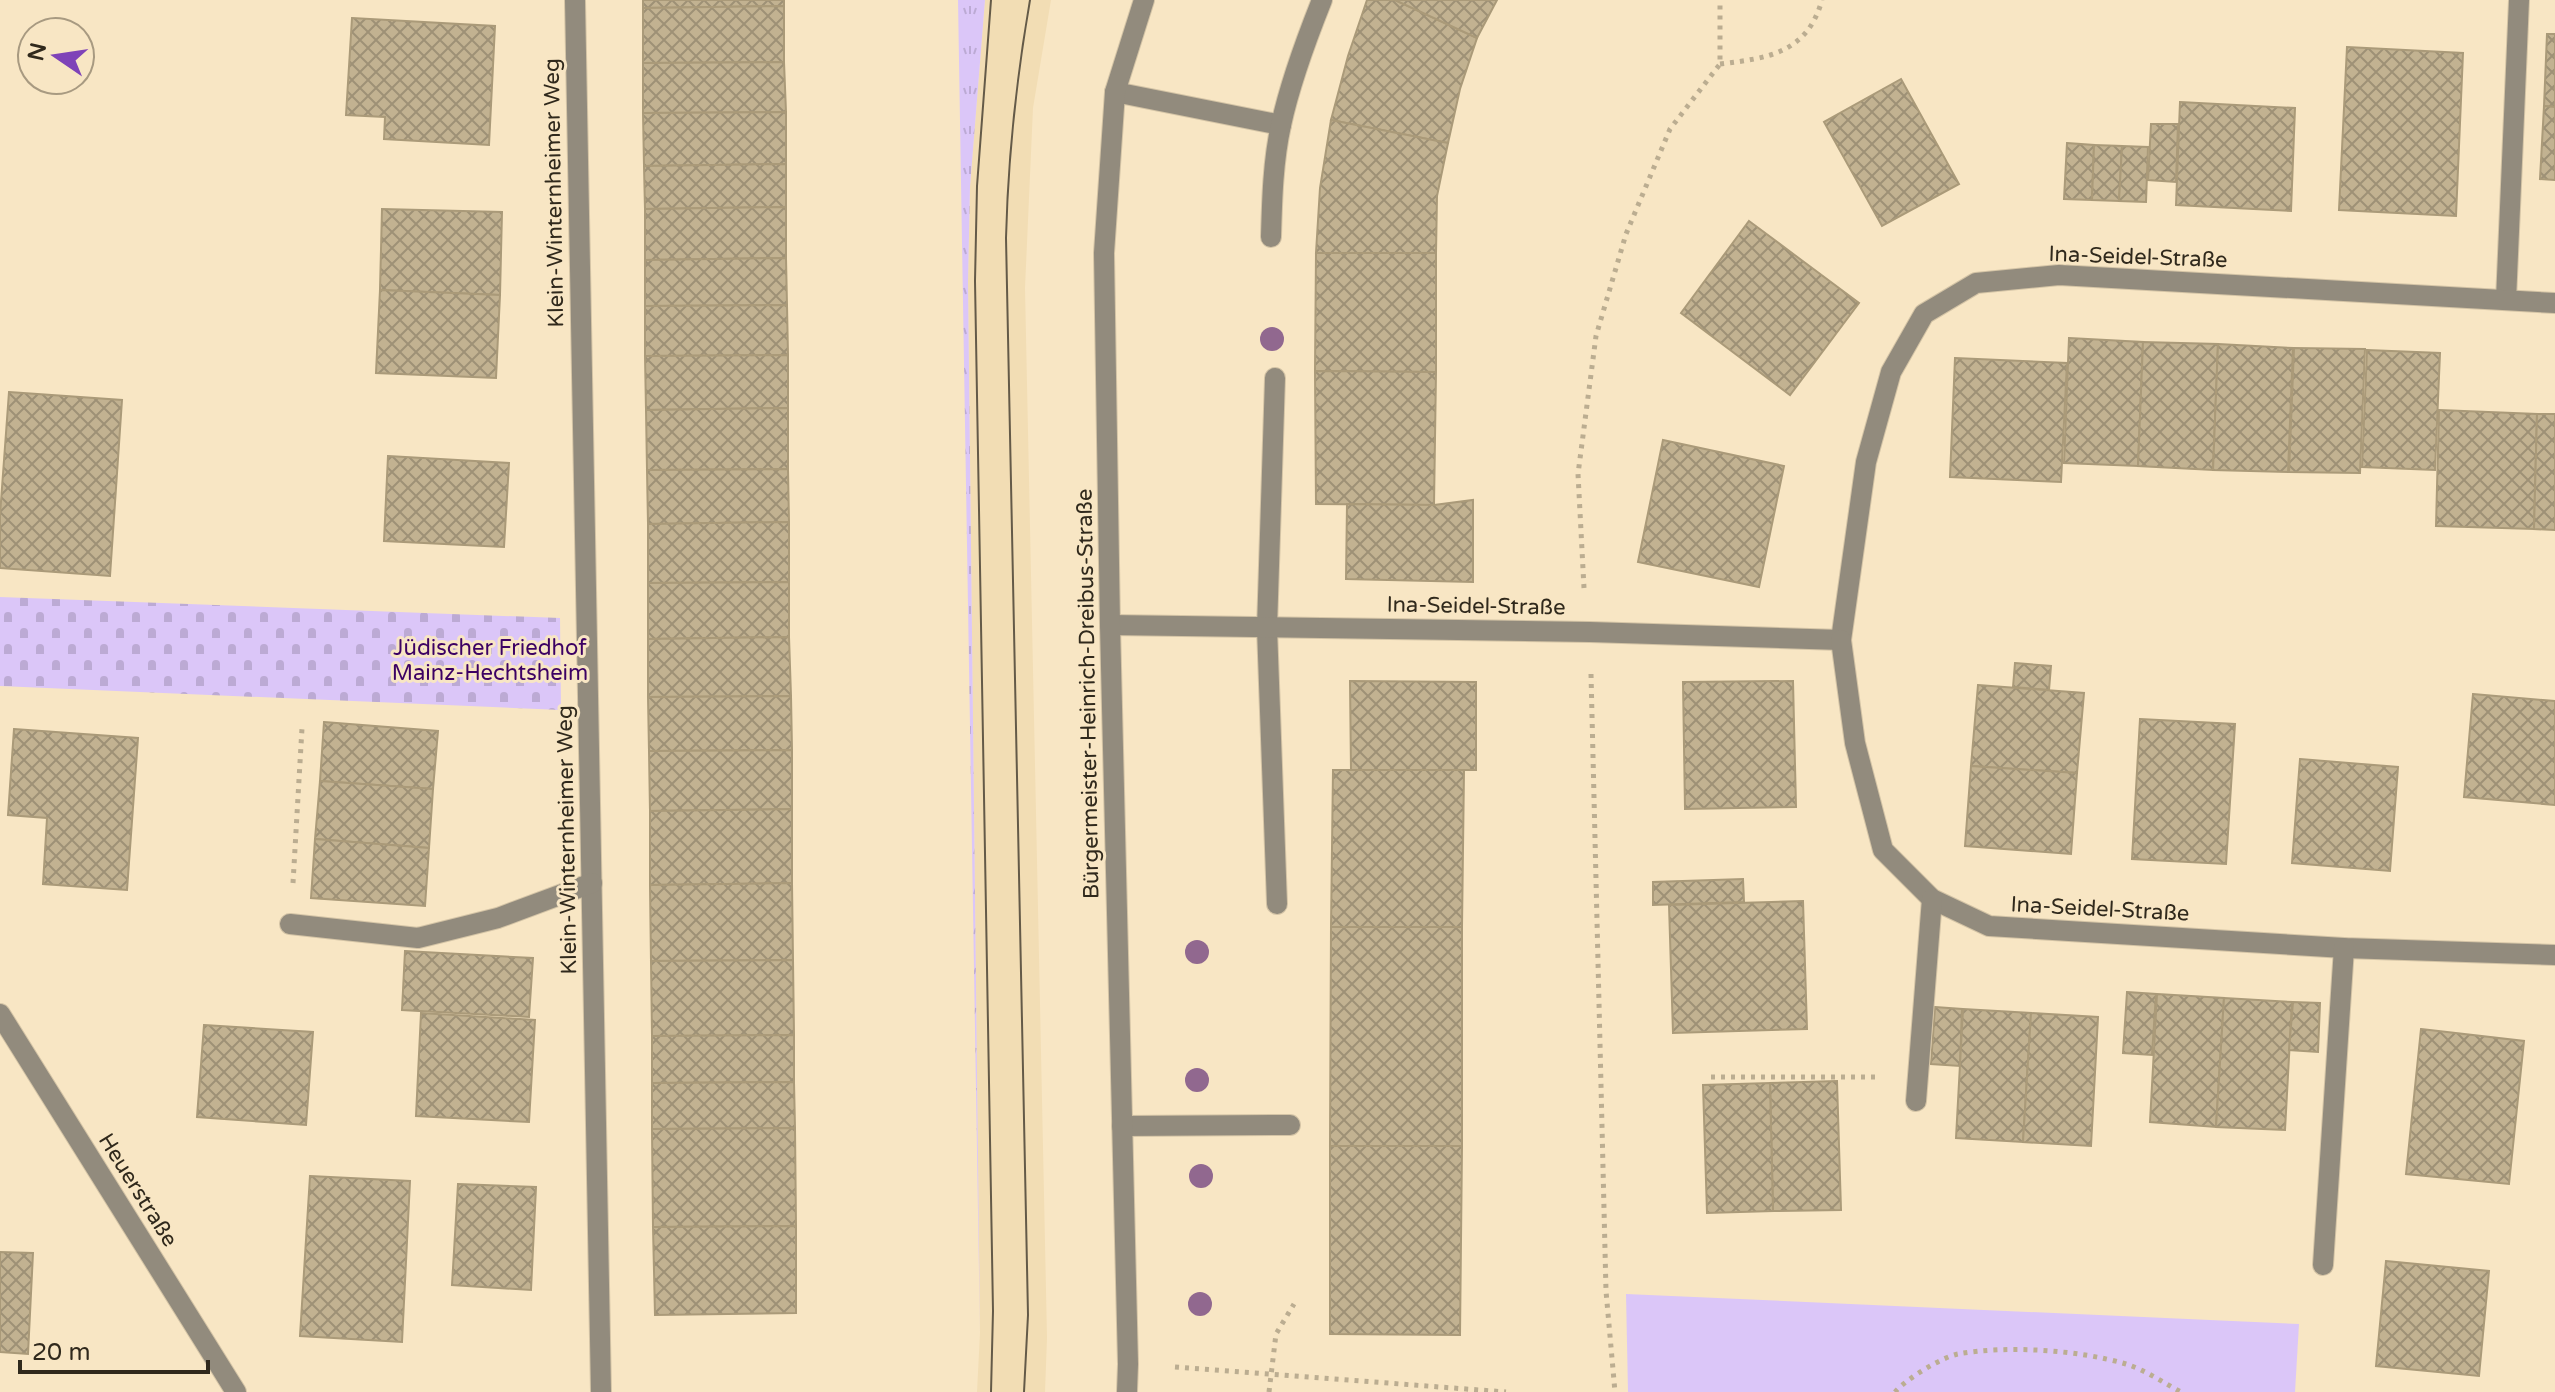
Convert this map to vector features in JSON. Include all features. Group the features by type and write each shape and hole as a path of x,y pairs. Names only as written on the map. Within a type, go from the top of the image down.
{"street":[{"name":"Klein-Winternheimer Weg","path":"575,0 601,1392"},
{"name":"Bürgermeister-Heinrich-Dreibus-Straße","path":"1127,1392 1104,253 1115,92 1144,0"},
{"path":"1271,237 1281,125 1308,33 1322,0"},
{"path":"2506,300 2519,0"},
{"path":"1115,92 1281,125"},
{"name":"Ina-Seidel-Straße","path":"2555,303 2059,275 1976,283 1924,314 1891,372 1866,462 1841,640 1855,743 1883,850 1932,899 1989,926 2344,948 2555,955"},
{"path":"1275,378 1267,628 1277,904"},
{"name":"Ina-Seidel-Straße","path":"1110,625 1590,632 1841,640"},
{"path":"290,924 418,938 498,918 592,883"},
{"path":"1916,1101 1932,899"},
{"path":"2323,1265 2344,948"},
{"name":"Heuerstraße","path":"0,1014 236,1392"},
{"path":"1122,1126 1290,1125"}],"path":[{"path":"1615,1392 1606,1291 1590,632 1584,586 1578,474 1596,336 1626,234 1670,129 1720,64 1720,0"},
{"path":"1720,64 1757,60 1785,50 1804,37 1818,16 1822,0"},
{"path":"290,924 302,728"},
{"path":"1711,1077 1916,1078"},
{"path":"1269,1392 1276,1334 1294,1304"},
{"path":"1895,1392 1903,1382 1955,1354 2003,1350 2057,1352 2127,1365 2181,1392"},
{"path":"1175,1367 1506,1392"}],"shaded area":[{"path":"985,0 1051,0 1033,108 1025,288 1047,1338 1045,1392 977,1392 980,1333 968,282 970,187"}],"green space":[{"path":"958,0 985,0 970,187 968,282 980,1333"},
{"name":"Jüdischer Friedhof Mainz-Hechtsheim","path":"0,597 560,618 561,710 0,686"},
{"path":"1626,1294 2299,1324 2295,1392 1628,1392"}],"building":[{"path":"643,0 784,0 784,6 643,8"},
{"path":"1367,0 1395,0 1477,38 1460,89 1448,143 1331,120"},
{"path":"1395,0 1497,0 1477,38"},
{"path":"784,6 784,62 643,63 643,8"},
{"path":"352,18 495,26 489,145 384,139 385,117 346,115"},
{"path":"2547,34 2555,34 2555,107 2544,106"},
{"path":"2347,47 2463,53 2456,216 2339,210"},
{"path":"784,62 786,112 643,113 643,63"},
{"path":"1901,79 1959,184 1882,226 1824,122"},
{"path":"2180,102 2295,108 2291,211 2176,205"},
{"path":"2544,106 2555,107 2555,180 2540,179"},
{"path":"786,112 786,164 644,166 643,113"},
{"path":"1331,120 1448,143 1437,196 1436,253 1316,253 1320,188"},
{"path":"2151,124 2178,124 2176,182 2148,180"},
{"path":"2067,143 2094,145 2092,200 2064,199"},
{"path":"2094,145 2122,146 2119,201 2092,200"},
{"path":"2122,146 2148,147 2146,202 2119,201"},
{"path":"786,164 786,207 645,209 644,166"},
{"path":"786,207 786,258 645,260 645,209"},
{"path":"382,209 502,212 500,295 380,290"},
{"path":"1749,221 1859,303 1790,395 1681,313"},
{"path":"1316,253 1436,253 1436,372 1315,371"},
{"path":"786,258 787,305 645,306 645,260"},
{"path":"380,290 500,295 496,378 376,373"},
{"path":"787,305 788,355 645,356 645,306"},
{"path":"2069,338 2143,342 2138,466 2064,463"},
{"path":"2143,342 2218,344 2213,470 2138,466"},
{"path":"2218,344 2293,348 2288,472 2213,470"},
{"path":"2294,348 2365,349 2360,473 2289,472"},
{"path":"2367,350 2440,353 2435,470 2362,467"},
{"path":"788,355 788,408 646,410 645,356"},
{"path":"1955,358 2067,363 2061,482 1950,477"},
{"path":"1315,371 1436,372 1434,505 1316,504"},
{"path":"9,392 122,400 110,576 0,568 0,515"},
{"path":"788,408 788,469 647,470 646,410"},
{"path":"2439,410 2537,414 2534,529 2436,526"},
{"path":"2537,414 2555,414 2555,530 2534,529"},
{"path":"1663,440 1784,466 1759,587 1638,562"},
{"path":"388,456 509,463 504,547 384,541"},
{"path":"788,469 789,522 648,524 647,470"},
{"path":"1473,500 1473,582 1346,579 1347,504 1434,505"},
{"path":"789,522 789,582 648,583 648,524"},
{"path":"789,582 789,637 648,639 648,583"},
{"path":"789,637 791,696 648,697 648,639"},
{"path":"2015,663 2051,666 2049,690 2013,687"},
{"path":"1350,681 1476,682 1476,770 1351,770"},
{"path":"1793,681 1796,807 1685,809 1683,682"},
{"path":"1978,685 2084,693 2077,773 1971,766"},
{"path":"2473,694 2555,701 2555,805 2464,797"},
{"path":"791,696 792,750 649,751 648,697"},
{"path":"2140,719 2235,724 2226,864 2132,859"},
{"path":"324,722 438,731 433,789 320,781"},
{"path":"14,729 138,738 127,890 43,884 47,818 8,815"},
{"path":"792,750 792,809 650,811 649,751"},
{"path":"2300,759 2398,767 2390,871 2292,863"},
{"path":"1971,766 2077,773 2071,854 1965,846"},
{"path":"1333,770 1464,770 1462,927 1331,927"},
{"path":"320,781 433,789 429,848 315,839"},
{"path":"792,809 792,883 650,885 650,811"},
{"path":"315,839 429,848 425,906 311,898"},
{"path":"1743,879 1744,902 1653,905 1653,882"},
{"path":"792,883 793,960 651,961 650,885"},
{"path":"1803,901 1807,1029 1673,1033 1669,905"},
{"path":"1331,927 1462,927 1462,1146 1330,1146"},
{"path":"405,951 533,958 529,1017 402,1010"},
{"path":"793,960 794,1035 652,1036 651,961"},
{"path":"2127,992 2156,994 2152,1055 2123,1053"},
{"path":"2157,994 2224,998 2216,1127 2150,1122"},
{"path":"2224,998 2292,1002 2285,1130 2216,1127"},
{"path":"2293,1002 2320,1003 2318,1052 2289,1050"},
{"path":"1935,1007 1962,1009 1960,1066 1931,1064"},
{"path":"1963,1009 2031,1013 2023,1142 1956,1138"},
{"path":"421,1013 535,1020 529,1122 416,1116"},
{"path":"2031,1013 2098,1017 2091,1146 2023,1142"},
{"path":"204,1025 313,1032 306,1125 197,1117"},
{"path":"2421,1029 2524,1041 2509,1184 2406,1174"},
{"path":"794,1035 794,1082 652,1083 652,1036"},
{"path":"1837,1081 1841,1210 1773,1211 1770,1083"},
{"path":"794,1082 795,1128 652,1129 652,1083"},
{"path":"1770,1083 1773,1211 1707,1213 1703,1085"},
{"path":"795,1128 796,1226 653,1227 652,1129"},
{"path":"1330,1146 1462,1146 1460,1335 1330,1334"},
{"path":"310,1176 410,1181 402,1342 300,1336"},
{"path":"458,1184 536,1187 531,1290 452,1285"},
{"path":"796,1226 796,1313 655,1315 653,1227"},
{"path":"0,1252 33,1253 28,1354 0,1352"},
{"path":"2386,1261 2489,1271 2479,1376 2376,1366"}],"tram line":[{"path":"991,0 977,186 975,281 993,1311 991,1392"},
{"path":"1024,1392 1028,1315 1006,238 1014,119 1030,0"}]}
